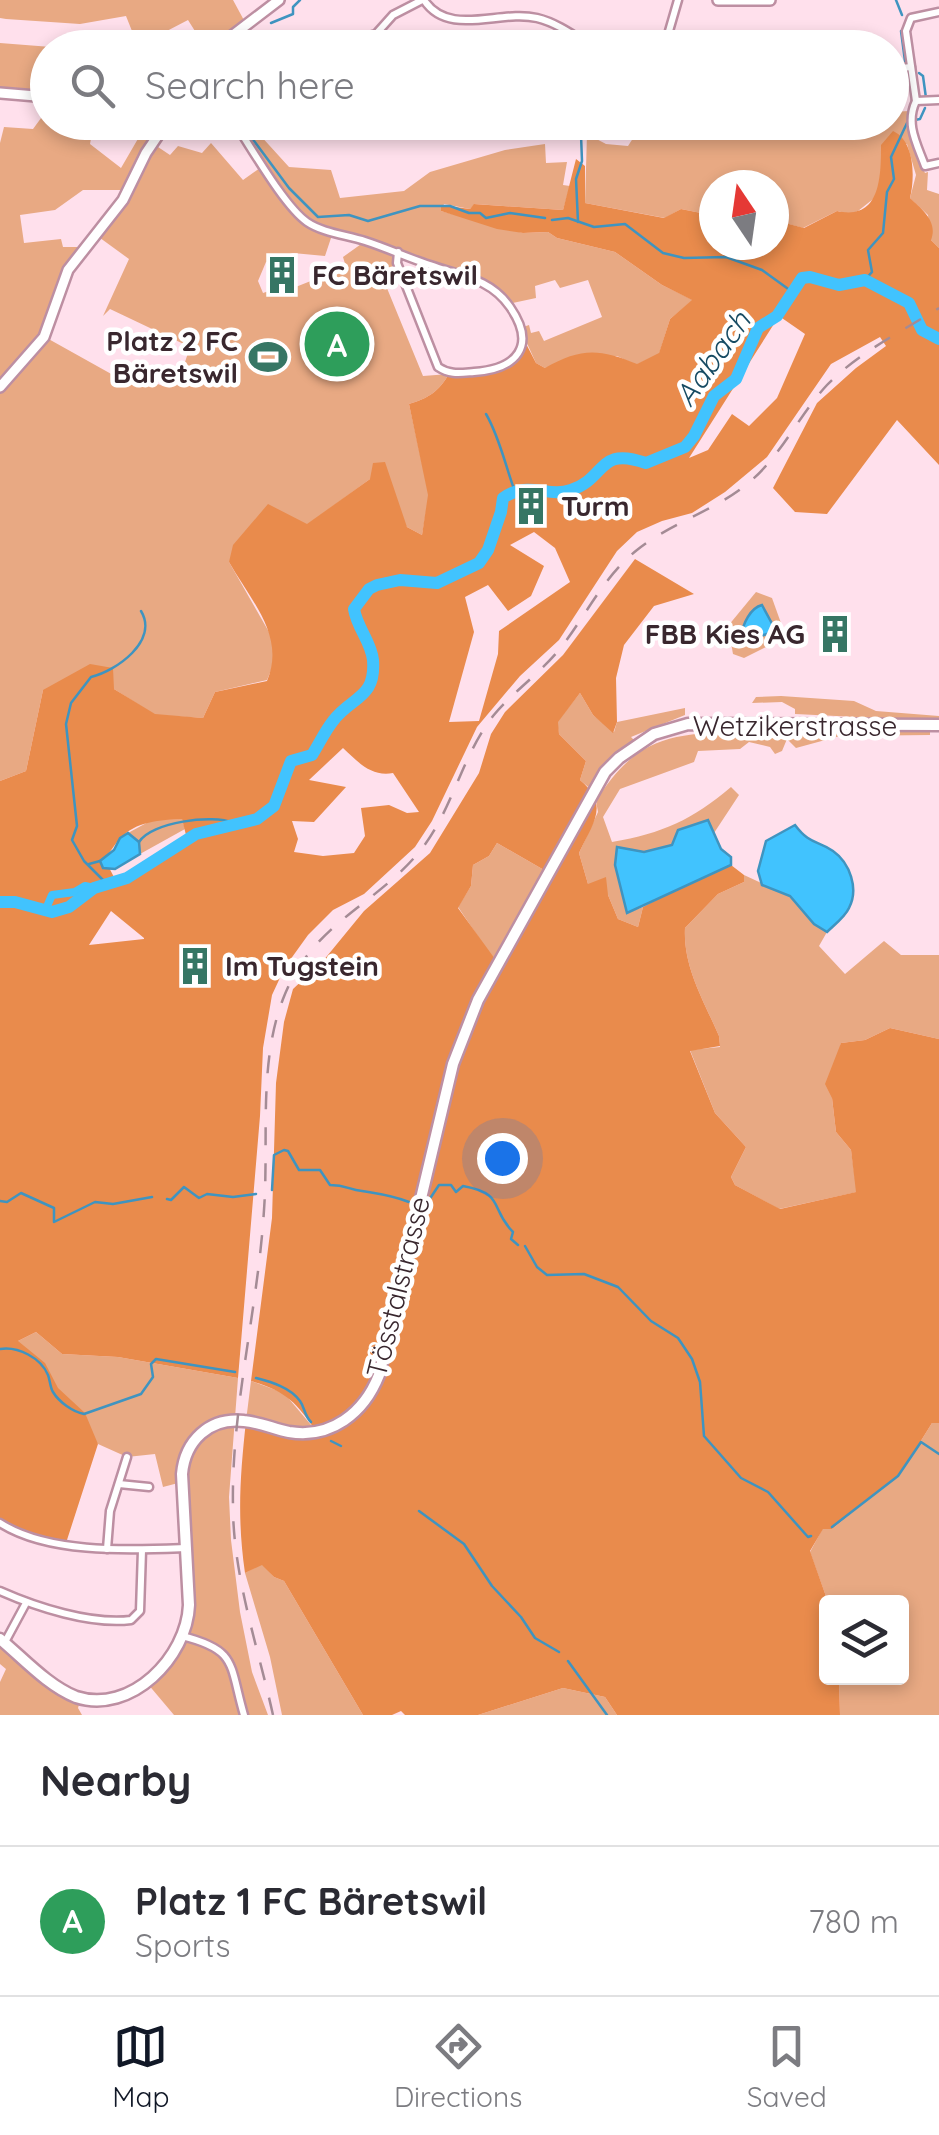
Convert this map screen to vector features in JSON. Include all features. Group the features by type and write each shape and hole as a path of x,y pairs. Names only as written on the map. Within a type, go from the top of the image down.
{"main road":[{"name":"Wetzikerstrasse","path":"605,772 654,734 688,724 939,726"},
{"name":"Tösstalstrasse","path":"182,1636 188,1610 184,1462 190,1445 203,1431 235,1420 288,1432 317,1432 345,1421 368,1398 379,1375 440,1117 464,1033 498,962 605,772"},
{"path":"2,1641 69,1694 86,1700 104,1700 126,1696 147,1683 173,1654 182,1636"}],"street":[{"path":"240,30 279,0"},
{"path":"380,30 393,15 423,0 447,18 527,17 564,30"},
{"path":"669,30 678,0"},
{"path":"718,0 770,0"},
{"path":"908,30 907,24 919,15 939,12"},
{"path":"909,46 916,102 911,120 916,145 925,166 939,163"},
{"path":"0,93 30,96"},
{"path":"916,102 939,100"},
{"path":"0,387 44,336 68,270 122,200 155,140"},
{"path":"246,140 308,223 398,252 478,279 493,288 515,315 522,336 512,363 480,372 449,374 438,367 397,263 398,252"},
{"path":"107,1549 110,1511 127,1457"},
{"path":"119,1484 149,1487"},
{"path":"0,1523 25,1536 107,1549 185,1548"},
{"path":"0,1591 66,1614 131,1620 140,1611 142,1550"},
{"path":"2,1641 26,1603"},
{"path":"182,1636 210,1643 222,1651 244,1715"}],"shaded area":[{"path":"0,0 233,0 246,24 238,30 194,30 188,20 169,30 132,30 126,16 80,24 0,18"},
{"path":"0,43 30,45 30,96 0,93"},
{"path":"909,111 910,139 925,173 928,172 927,190 939,194 939,248 931,240 928,215 910,198 916,175 907,144 881,146 882,183 877,196 858,211 837,211 803,228 789,224 789,170 699,170 699,213 681,209 665,218 585,203 587,140 628,146 632,140 909,140"},
{"path":"4,127 30,129 30,140 91,140 90,144 121,168 137,140 154,140 152,143 170,155 178,146 202,153 211,143 243,180 264,165 246,140 264,140 289,167 331,170 340,198 404,191 430,172 505,150 545,144 546,163 567,162 563,185 570,186 563,210 475,204 470,209 444,204 441,211 523,233 548,232 557,238 615,252 662,285 693,300 670,319 659,354 636,365 617,356 545,368 536,363 520,328 529,325 531,333 539,331 544,341 602,317 588,280 560,288 555,280 535,286 536,298 508,304 493,288 390,250 396,271 382,276 423,376 449,374 432,393 409,404 429,495 422,535 407,527 370,479 307,525 229,562 273,639 274,663 267,680 215,692 203,718 155,715 114,689 43,690 26,771 0,781 0,143","holes":["83,190 128,190 96,235 129,259 103,316 110,309 190,347 181,374 163,386 137,376 131,385 45,337 68,270 87,247 63,247 61,239 24,243 20,215 55,210","333,232 364,242 343,257 346,267 278,294 275,289 263,293 258,281 266,262 293,253 325,256"]},
{"path":"885,140 903,140 913,171 910,198 928,217 931,240 939,248 939,465 897,420 827,514 795,512 773,488 817,403 886,346 880,337 831,364 767,457 725,492 692,513 637,532 617,551 559,640 520,676 477,727 432,821 415,847 364,894 333,910 308,935 285,967 272,995 263,1048 238,1378 118,1357 62,1354 36,1332 18,1341 45,1363 58,1388 85,1413 98,1444 66,1543 25,1536 0,1523 0,781 26,771 43,690 90,664 113,668 114,689 155,714 203,718 215,692 267,681 272,665 269,634 229,562 233,545 268,504 307,524 370,479 373,463 385,462 407,527 422,535 428,495 409,404 432,393 449,374 512,363 522,336 536,363 545,368 590,352 637,364 659,353 670,319 692,300 662,285 615,252 557,238 548,232 497,229 441,211 441,205 563,210 576,159 585,166 585,203 664,218 681,209 699,213 699,260 789,260 789,224 804,228 837,211 862,209 870,203 879,182 881,145","holes":["779,316 805,334 777,398 749,426 732,414 708,450 689,458","534,532 555,548 570,582 499,631 498,654 479,721 449,722 474,632 465,597 488,585 508,611 531,596 544,566 510,545","343,748 371,771 393,773 419,812 407,813 389,805 361,808 365,836 354,853 323,856 294,852 298,839 292,821 314,822 346,787 309,780","182,819 187,839 134,875 116,881 104,858 126,833 149,823","111,911 144,938 144,939 89,945"]},
{"path":"635,559 694,594 654,606 624,645 616,678 617,722 613,733 593,715 580,693 558,722 559,734 586,761 580,780 597,806 579,853 588,884 606,877 608,895 618,919 638,927 643,907 692,881 731,865 744,875 744,882 718,894 685,928 691,970 720,1046 690,1051 715,1113 746,1147 731,1177 735,1185 780,1209 856,1192 851,1150 836,1132 832,1098 825,1084 841,1043 865,1040 890,1028 939,1039 939,1423 932,1423 901,1473 832,1529 823,1529 810,1551 826,1595 819,1595 819,1685 839,1685 840,1715 617,1715 605,1697 563,1688 478,1715 405,1715 401,1711 392,1715 363,1715 284,1581 262,1565 245,1573 240,1497 246,1421 316,1431 289,1399 251,1381 272,1218 276,1083 293,989 323,961 364,911 430,853 479,773 491,734 505,712 563,655","holes":["497,843 544,870 495,959 458,908 471,886 473,865 489,856"]},
{"path":"756,592 772,598 786,637 744,658 733,654 728,626"},
{"path":"580,693 593,715 614,732 617,722 685,708 685,715 631,737 638,744 593,791 580,780 586,761 559,734 557,722"},
{"path":"756,697 854,701 876,711 939,716 939,721 795,714 795,709 782,702 752,703"},
{"path":"747,731 930,735 840,736 796,748 787,739 782,751 775,754 770,747 749,742 740,749 698,751 694,762 620,789 603,817 612,842 676,824 731,787 739,795 714,833 707,820 678,830 672,845 615,865 627,913 643,907 638,927 618,919 608,895 588,884 579,853 598,812 596,801 627,762 660,742 698,734"},
{"path":"182,819 185,829 140,854 139,842 128,833 152,820"},
{"path":"497,843 544,870 494,960 458,907 471,886 473,865 489,856"},
{"path":"744,875 790,896 814,924 827,932 819,946 845,974 884,941 901,955 939,955 939,1039 890,1028 865,1040 841,1043 832,1098 836,1132 851,1150 857,1192 779,1209 735,1185 731,1177 746,1147 715,1113 690,1050 720,1047 691,970 685,928 718,894 744,882"},
{"path":"36,1332 62,1354 118,1357 238,1378 229,1497 231,1540 252,1672 268,1715 174,1715 147,1683 186,1627 182,1482 163,1487 155,1454 127,1457 98,1444 76,1414 0,1373 16,1342"},
{"path":"251,1381 284,1393 317,1432 246,1421"},
{"path":"932,1423 939,1423 939,1715 840,1715 839,1685 909,1685 909,1595 825,1595 810,1552 823,1528 832,1529 901,1473"},
{"path":"262,1564 284,1581 363,1715 282,1715 270,1657 245,1573"},
{"path":"0,1639 81,1698 78,1708 82,1715 0,1715 0,1682 6,1669 0,1664"},
{"path":"563,1688 605,1697 617,1715 478,1715"}],"water":[{"path":"762,605 776,631 752,639 741,636 748,617"},
{"path":"708,820 721,849 731,857 731,865 627,913 615,865 617,847 644,852 672,845 678,830"},
{"path":"795,825 809,839 839,856 851,877 853,893 849,908 827,932 814,924 790,896 762,885 758,871 766,841"},
{"path":"128,833 139,842 140,854 115,869 103,868 100,861"}],"waterway":[{"path":"271,23 293,14 293,7 300,0"},
{"path":"896,0 902,15"},
{"path":"919,73 923,76 926,98"},
{"path":"915,120 920,119 925,108"},
{"path":"253,140 289,188 318,217 349,215 368,221 420,206 450,206 486,218 510,213 545,218"},
{"path":"578,222 576,179 582,161 581,140"},
{"path":"865,280 872,272 868,250 883,233 887,192 894,179 891,157 899,140"},
{"path":"552,220 568,218 594,227 625,224 663,253 684,258 726,257 762,270 791,291"},
{"name":"Aabach","path":"0,902 52,912 69,907 94,888 127,878 196,834 257,819 274,806 291,761 312,755 333,721 371,682 372,653 354,609 369,589 400,580 437,583 479,563 488,550 503,498 512,493 571,490 583,485 610,461 619,458 646,463 685,447 714,396 736,379 758,328 777,316 802,278 839,285 865,280 909,303 922,330 939,339"},
{"path":"486,414 514,489"},
{"path":"106,883 84,861 72,840 77,826 66,724 71,703 91,677 123,661 140,643 145,622 141,611"},
{"path":"139,842 156,829 183,822 212,819 233,823"},
{"path":"89,864 100,861"},
{"path":"45,911 52,895 75,892 85,886 94,888"},
{"path":"272,1190 274,1155 284,1150 299,1170 320,1170 330,1185 409,1202"},
{"path":"429,1200 439,1185 451,1185 456,1192 463,1186 486,1193 518,1245"},
{"path":"167,1199 171,1200 184,1187 199,1198 207,1194 256,1194"},
{"path":"0,1201 7,1202 21,1193 54,1208 54,1222 95,1202 113,1204 152,1197"},
{"path":"525,1246 537,1267 547,1275 584,1274 618,1287 651,1321 678,1338 692,1359 700,1382 704,1436 741,1478 768,1492 811,1536"},
{"path":"0,1349 21,1351 34,1359 45,1369 59,1399 84,1414 141,1394 153,1377 151,1364 156,1359 235,1372"},
{"path":"256,1378 291,1392 311,1422"},
{"path":"331,1441 341,1446"},
{"path":"832,1527 898,1476 921,1442 939,1454"},
{"path":"419,1511 464,1544 535,1638 559,1652"},
{"path":"568,1661 607,1715"}],"railway":[{"path":"273,1715 237,1559 234,1469 264,1210 270,1050 283,999 295,973 327,934 420,851 493,716 559,650 625,561 651,540 740,490 764,468 817,396 839,373 939,308"}],"place":[{"name":"FC Bäretswil","path":"282,275"},
{"name":"Platz 1 FC Bäretswil","path":"337,344"},
{"name":"Platz 2 FC Bäretswil","path":"268,357"},
{"name":"Turm","path":"531,506"},
{"name":"FBB Kies AG","path":"835,634"},
{"name":"Im Tugstein","path":"195,966"}]}
